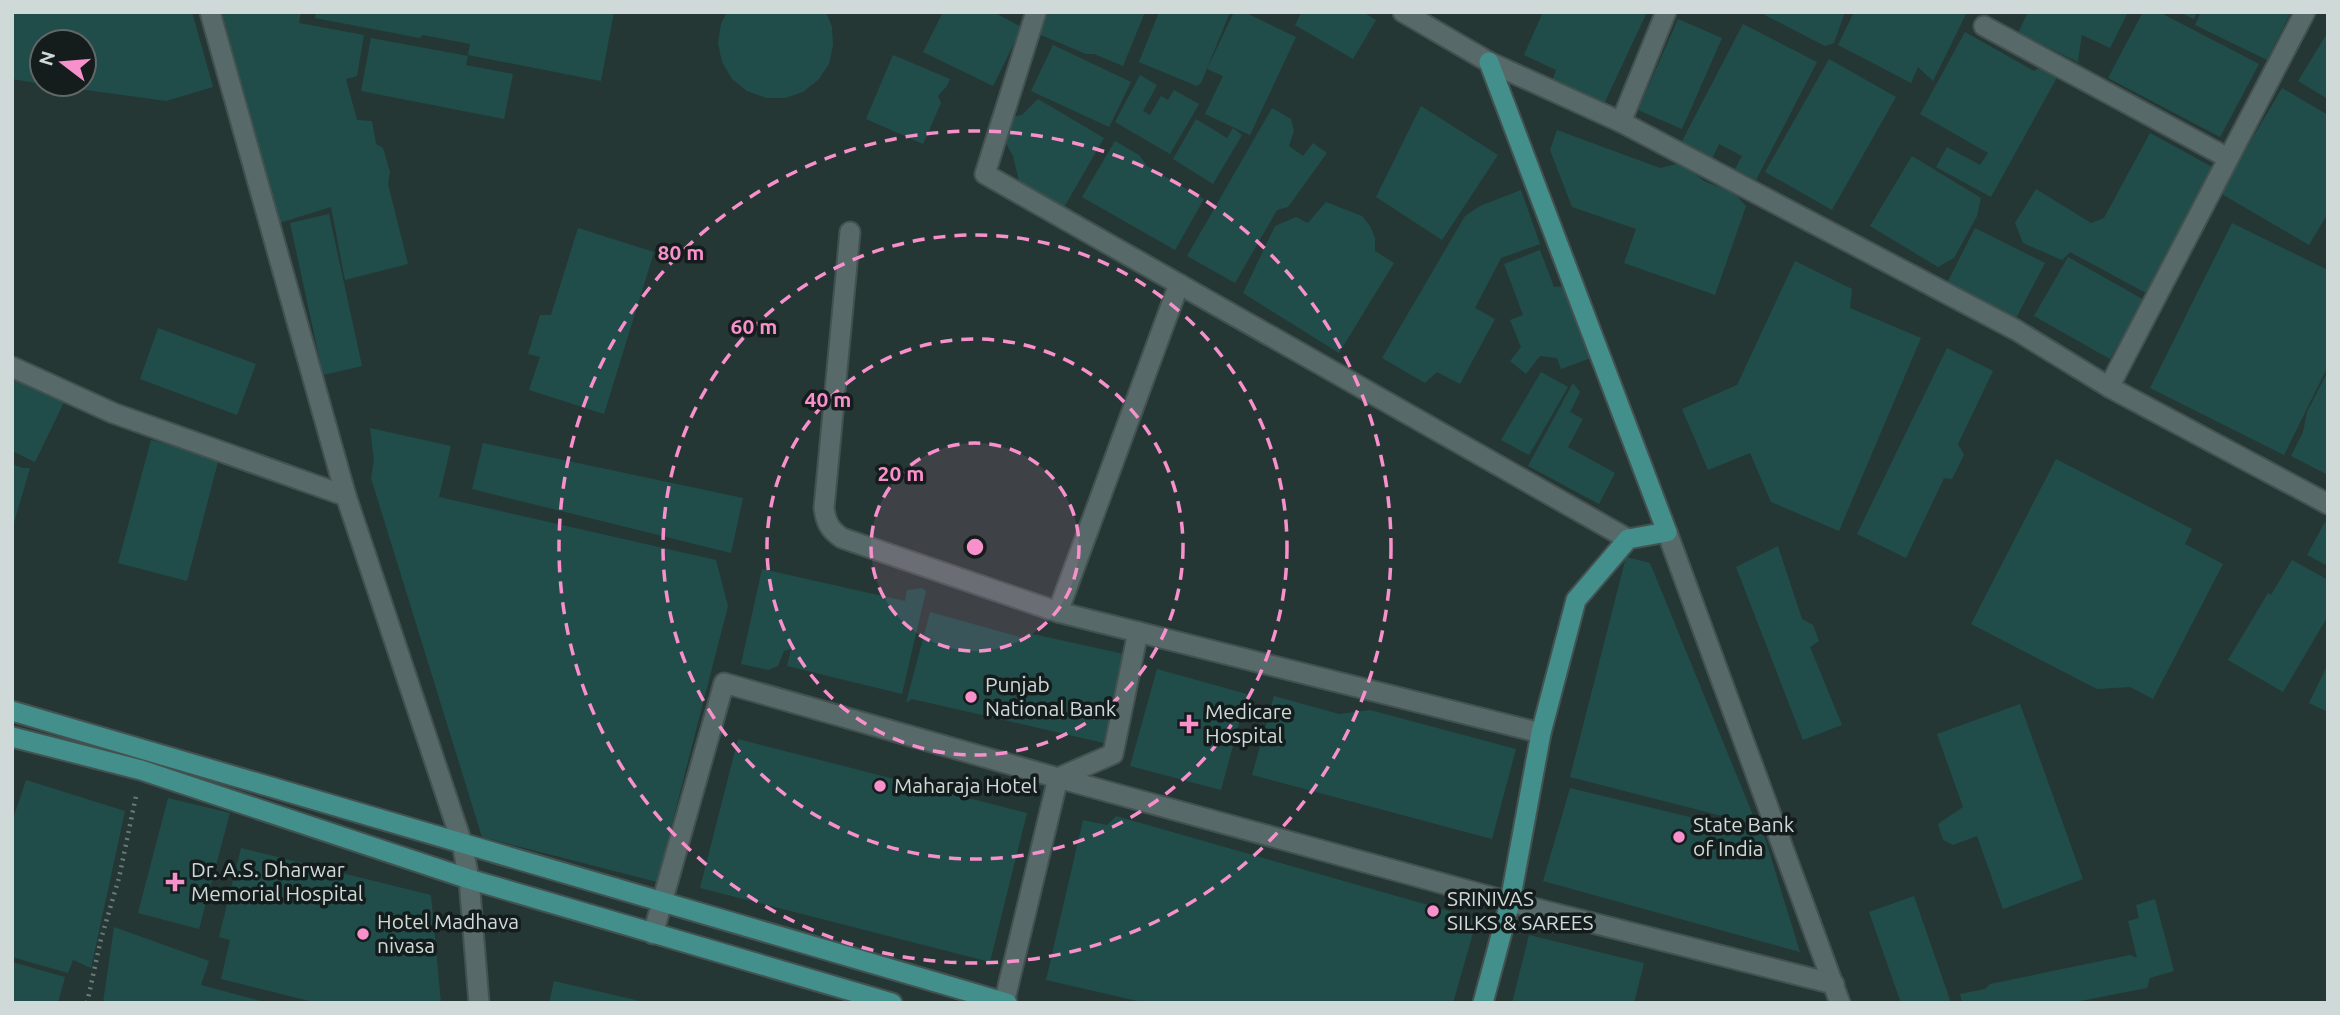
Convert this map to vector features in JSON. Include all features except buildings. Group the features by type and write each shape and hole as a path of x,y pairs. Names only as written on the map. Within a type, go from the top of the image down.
{"main road":[{"path":"1483,1003 1510,902 1541,733 1576,600 1628,539 1667,532 1489,62"},
{"path":"12,711 1005,1003"},
{"path":"12,737 141,770 469,879 892,1003"}],"street":[{"path":"210,12 346,496 462,843 469,879 479,1003"},
{"path":"1036,12 985,174 1628,539"},
{"path":"1403,12 1489,62 1621,122 2016,330 2109,387 2328,504"},
{"path":"1621,122 1666,12"},
{"path":"2109,387 2305,12"},
{"path":"1984,26 2228,158"},
{"path":"850,232 824,508 825,520 832,531 842,538 1058,612 1541,733"},
{"path":"1058,612 1179,284"},
{"path":"12,367 113,413 346,496"},
{"path":"1667,532 1837,993"},
{"path":"1058,778 1113,754 1138,632"},
{"path":"653,934 724,683 1837,993"},
{"path":"1005,1003 1058,778"}],"path":[{"path":"87,1003 101,939 119,878 141,770"}],"place":[{"name":"Punjab National Bank","path":"971,697"},
{"name":"Medicare Hospital","path":"1189,724"},
{"name":"Maharaja Hotel","path":"880,786"},
{"name":"State Bank of India","path":"1679,837"},
{"name":"Dr. A.S. Dharwar Memorial Hospital","path":"175,882"},
{"name":"SRINIVAS SILKS & SAREES","path":"1433,911"},
{"name":"Hotel Madhava nivasa","path":"363,934"}]}
